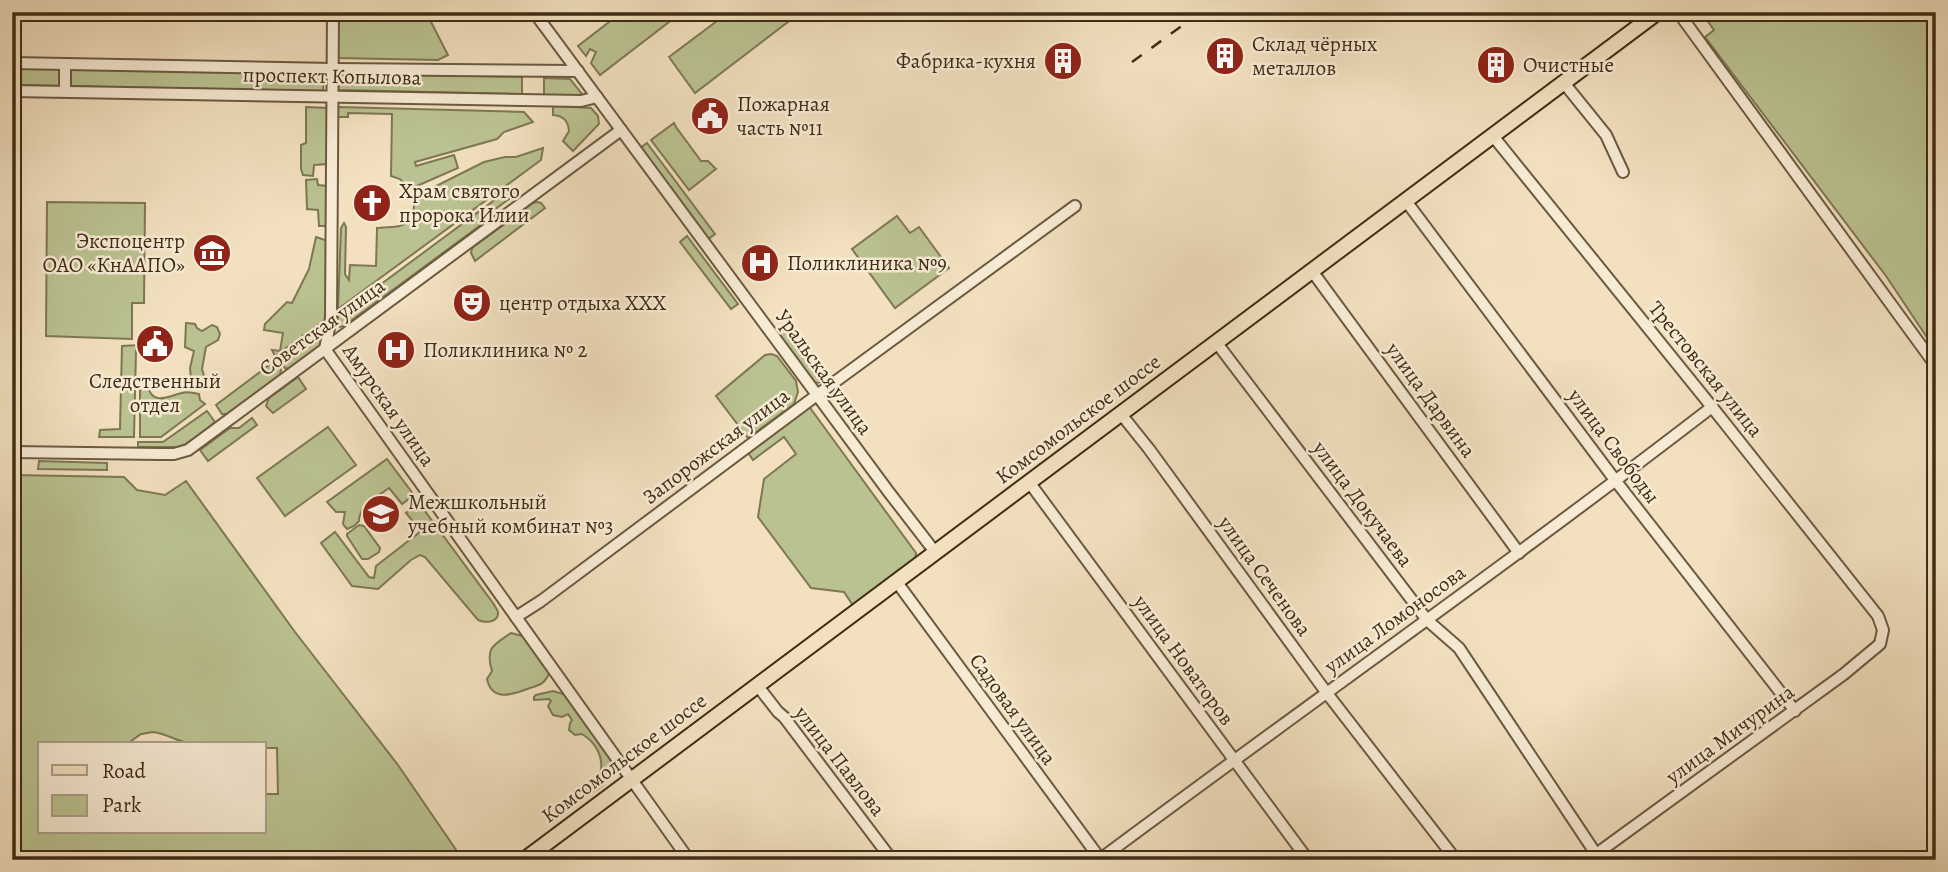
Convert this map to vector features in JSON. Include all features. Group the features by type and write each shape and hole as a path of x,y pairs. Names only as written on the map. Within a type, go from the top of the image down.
{"main road":[{"name":"Комсомольское шоссе","path":"524,860 1658,12"}],"street":[{"name":"Амурская улица","path":"333,12 331,318 325,349 689,860"},
{"name":"Уральская улица","path":"534,12 935,552"},
{"path":"1678,12 1936,366"},
{"name":"проспект Копылова","path":"12,62 578,71"},
{"path":"65,64 65,91"},
{"path":"1564,83 1606,135 1623,172"},
{"name":"проспект Копылова","path":"12,91 581,101 597,97"},
{"name":"Советская улица","path":"12,452 174,454 188,450 621,130"},
{"name":"Трестовская улица","path":"1493,136 1878,616 1883,631"},
{"name":"улица Свободы","path":"1406,201 1615,481 1795,711"},
{"name":"Запорожская улица","path":"516,617 1075,206"},
{"name":"улица Дарвина","path":"1312,271 1519,553"},
{"name":"улица Докучаева","path":"1216,342 1427,620 1458,648 1594,858"},
{"name":"улица Ломоносова","path":"1100,860 1519,553 1712,407"},
{"name":"улица Сеченова","path":"1121,414 1326,692 1457,860"},
{"name":"улица Новаторов","path":"1029,482 1308,860"},
{"name":"Садовая улица","path":"896,581 1100,860"},
{"name":"улица Мичурина","path":"1594,858 1795,711 1880,644 1883,631"},
{"name":"улица Павлова","path":"757,685 892,860"}],"green space":[{"path":"335,12 433,12 436,17 431,22 448,55 438,60 336,58"},
{"path":"622,12 682,12 600,75 591,63 596,52 590,49 586,56 578,46"},
{"path":"729,12 801,12 695,93 669,57"},
{"path":"1701,12 1936,12 1936,351 1886,276 1705,37 1714,30"},
{"path":"12,67 324,74 323,91 12,85"},
{"path":"337,73 522,77 522,94 337,90"},
{"path":"544,78 570,79 582,94 544,95"},
{"path":"553,106 591,108 598,116 599,124 573,151 563,141 569,131 568,124 563,118 553,115"},
{"path":"306,107 329,108 328,164 314,165 313,176 303,175 301,169 301,145 306,143"},
{"path":"338,107 524,112 533,122 504,132 497,139 415,162 416,166 454,155 458,168 410,189 400,179 391,176 392,114 348,113 348,117 338,117"},
{"path":"674,123 701,161 708,161 716,169 689,190 651,140"},
{"path":"647,143 715,234 707,240 639,149"},
{"path":"543,148 541,160 338,309 341,228 344,223 345,274 349,280 350,265 376,266 377,228 401,226 410,220 414,197 484,162 516,157"},
{"path":"317,179 318,185 328,186 326,226 319,226 318,210 307,209 306,180"},
{"path":"512,187 517,193 486,216 478,227 344,326 337,324 338,316"},
{"path":"47,202 145,203 144,303 132,303 132,339 46,336"},
{"path":"537,202 545,208 475,261 472,248"},
{"path":"897,216 910,233 919,227 949,268 895,308 852,249"},
{"path":"687,236 738,304 731,309 680,242"},
{"path":"316,237 328,241 326,319 275,356 272,350 280,351 283,333 264,330 265,324 287,302 292,303 309,269"},
{"path":"186,323 195,324 202,331 212,325 217,327 220,334 218,340 206,347 202,369 205,379 199,381 191,378 194,351 185,347"},
{"path":"324,325 322,344 289,369 285,368 278,359"},
{"path":"786,328 825,382 810,381 776,335"},
{"path":"139,345 136,351 134,437 99,437 100,430 120,429 122,346"},
{"path":"765,355 777,356 796,381 798,392 794,404 748,438 716,396"},
{"path":"272,363 281,369 280,375 229,414 222,414 216,405"},
{"path":"298,377 306,389 273,413 266,406 269,398"},
{"path":"140,386 148,387 150,393 158,398 186,392 199,394 200,400 205,404 161,437 140,437"},
{"path":"808,405 916,553 915,562 854,607 844,592 811,588 758,517 764,479 796,454 784,437 753,460 747,451"},
{"path":"207,411 215,422 190,443 180,447 138,447 138,442 163,442"},
{"path":"252,418 257,425 208,461 200,450 230,428 239,428"},
{"path":"328,427 356,465 285,516 257,478"},
{"path":"387,459 414,495 402,504 389,488 365,506 359,521 347,529 343,524 345,512 336,512 327,502"},
{"path":"39,461 107,463 107,470 38,469"},
{"path":"12,475 124,477 137,490 165,495 186,481 295,632 398,765 463,860 12,860"},
{"path":"419,503 493,603 498,612 494,620 478,620 425,557 420,555 411,560 378,589 352,586 321,543 335,532 369,577 374,578 376,566 421,531 406,513"},
{"path":"359,525 364,526 380,548 379,552 368,559 362,559 347,536"},
{"path":"511,633 526,637 550,671 541,684 504,695 490,687 487,679 492,671 489,657 495,644"},
{"path":"553,691 566,695 612,756 608,777 602,786 594,791 585,791 600,774 600,756 595,746 582,734 575,735 569,730 572,720 568,714 562,717 553,715 548,706 551,701 549,699 534,700 536,695"}],"railway":[{"path":"1132,62 1201,12"}],"place":[{"name":"Склад чёрных металлов","path":"1225,56"},
{"name":"Фабрика-кухня","path":"1063,61"},
{"name":"Очистные","path":"1496,65"},
{"name":"Пожарная часть №11","path":"710,116"},
{"name":"Храм святого пророка Илии","path":"372,203"},
{"name":"Экспоцентр ОАО «КнААПО»","path":"212,253"},
{"name":"Поликлиника №9","path":"760,263"},
{"name":"центр отдыха ХХХ","path":"472,303"},
{"name":"Следственный отдел","path":"155,344"},
{"name":"Поликлиника № 2","path":"396,350"},
{"name":"Межшкольный учебный комбинат №3","path":"381,514"}]}
